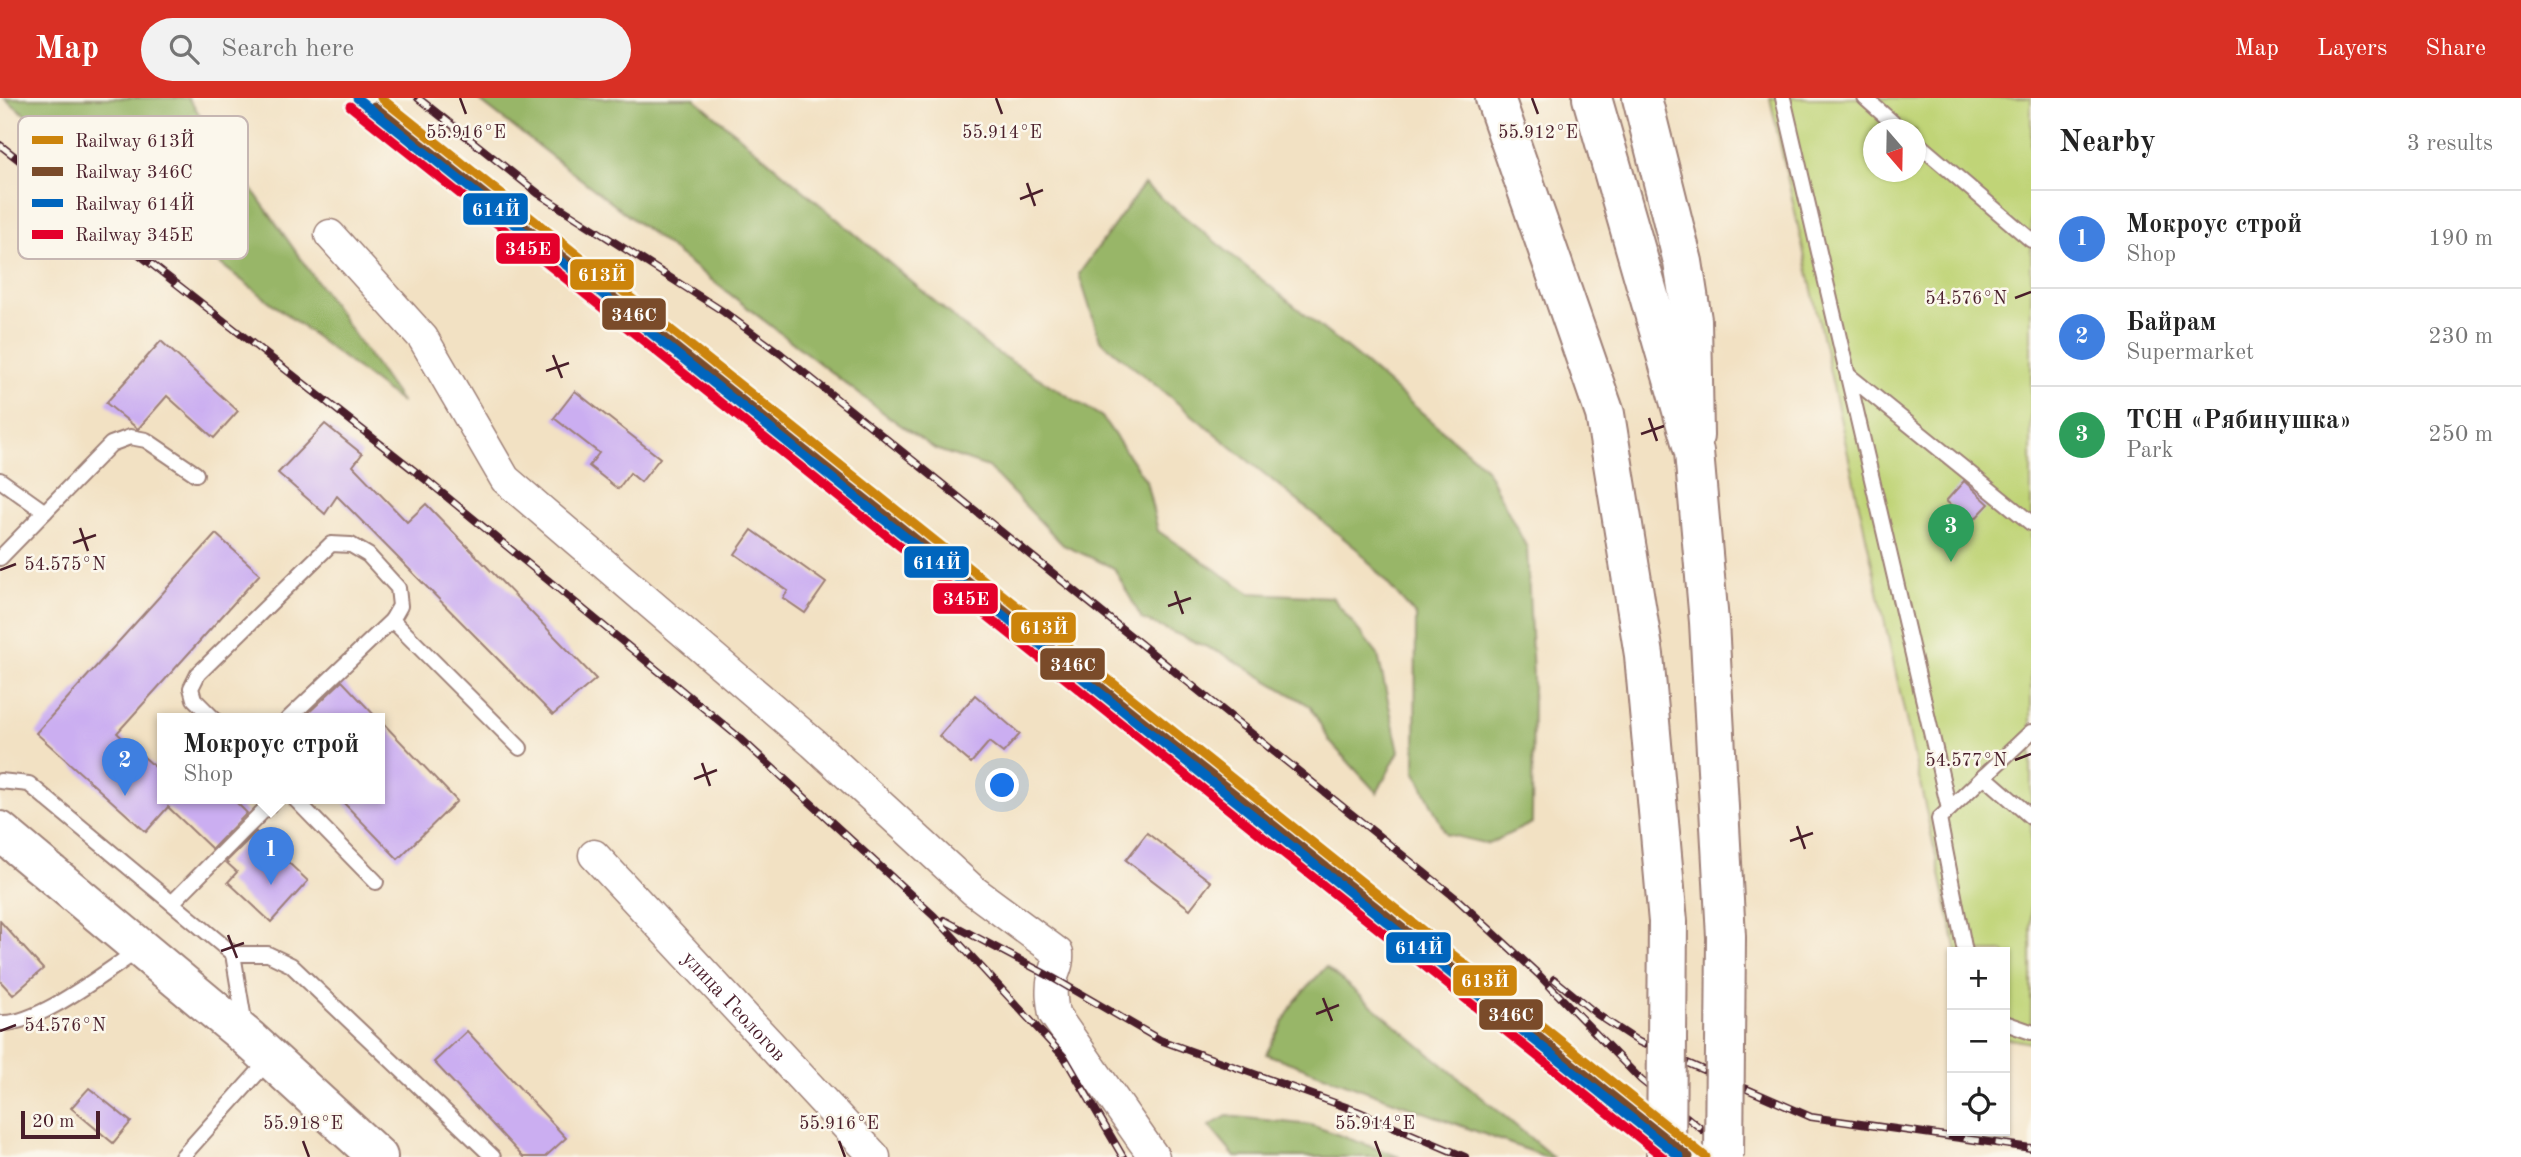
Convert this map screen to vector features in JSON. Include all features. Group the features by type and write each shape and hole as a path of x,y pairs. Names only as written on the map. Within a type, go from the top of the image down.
{"main road":[{"path":"1495,98 1605,414 1644,656 1668,922 1666,1157"},
{"path":"1592,98 1695,452"},
{"path":"1642,98 1669,198 1692,320 1695,452 1709,622 1726,937 1724,1157"},
{"path":"0,831 142,948 378,1157"}],"street":[{"path":"330,235 423,338 505,478 813,743 974,891 1058,953 1059,963 1053,978 1051,998 1054,1014 1154,1157"},
{"name":"улица Геологов","path":"594,855 875,1157"}],"lane":[{"path":"1783,98 1949,809"},
{"path":"1865,98 1889,119"},
{"path":"1926,151 2031,240"},
{"path":"1848,375 2031,523"},
{"path":"0,558 111,444 130,437 146,440 196,474"},
{"path":"0,480 45,512"},
{"path":"208,713 194,699 191,688 198,674 331,544 351,545 368,555 398,588 400,606 392,620 294,713"},
{"path":"392,620 520,748"},
{"path":"1964,947 1939,819 2031,732"},
{"path":"1984,776 2031,817"},
{"path":"0,781 29,784 233,954 259,1049 182,1157"},
{"path":"172,903 270,804"},
{"path":"300,804 376,882"},
{"path":"0,1023 10,1024 42,1011 142,948"},
{"path":"233,954 268,954 291,965 493,1157"},
{"path":"2010,1025 2031,1031"}],"green space":[{"path":"4,98 188,98 201,116 27,116"},
{"path":"476,98 694,98 991,349 1102,417 1146,481 1158,531 1250,593 1332,597 1378,655 1399,751 1377,793 1330,742 1310,706 1223,654 1142,619 1114,568 1063,545 988,467 935,449 889,417"},
{"path":"1770,98 2031,98 2031,1043 2010,1039 2010,947 1956,947"},
{"path":"248,184 402,403 214,259 248,259"},
{"path":"1144,184 1356,356 1485,467 1527,548 1533,676 1532,823 1488,844 1446,834 1415,771 1416,616 1358,550 1100,340 1079,274"},
{"path":"1326,967 1553,1157 1546,1157 1266,1054 1294,1002"},
{"path":"1227,1116 1311,1125 1400,1157 1235,1157 1209,1126"}],"building":[{"path":"161,341 238,411 214,438 167,396 138,429 106,403"},
{"path":"575,391 660,458 641,482 630,473 618,489 589,466 599,453 554,418"},
{"path":"325,424 362,454 353,466 407,522 426,504 596,679 553,715 337,496 325,514 278,473"},
{"path":"1964,481 1989,504 1971,523 1946,501"},
{"path":"752,530 826,583 805,613 783,598 788,591 735,554"},
{"path":"216,534 260,574 117,733 157,769 157,804 238,804 247,813 212,849 168,807 146,832 36,733"},
{"path":"342,681 372,713 308,713"},
{"path":"975,695 1020,734 1003,753 989,742 971,763 939,736"},
{"path":"385,725 457,801 398,859 345,804 385,804"},
{"path":"256,832 308,881 271,922 228,882 237,872 226,862"},
{"path":"1147,833 1211,882 1190,909 1126,860"},
{"path":"0,921 43,969 13,995 0,981"},
{"path":"467,1031 566,1138 545,1157 523,1157 434,1062"},
{"path":"89,1088 131,1122 113,1143 71,1108"}],"railway":[{"path":"418,98 539,194 724,312 781,354 1457,899 1538,974 1641,1080 1736,1157"},
{"path":"0,145 18,159"},
{"path":"145,259 430,483 741,739 934,916 1065,1058 1123,1157"},
{"path":"944,920 1053,978 1160,1040 1357,1111 1465,1157"},
{"path":"1554,979 1598,1015 1639,1042 1811,1117 2031,1148"}],"rail line":[{"name":"614Й","path":"357,98 1680,1157"},
{"name":"613Й","path":"381,98 1706,1157"},
{"name":"345Е","path":"350,106 1663,1157"},
{"name":"346С","path":"374,106 1689,1157"}],"place":[{"name":"ТСН «Рябинушка»","path":"1951,562"},
{"name":"Байрам","path":"125,796"},
{"name":"Мокроус строй","path":"271,885"}]}
